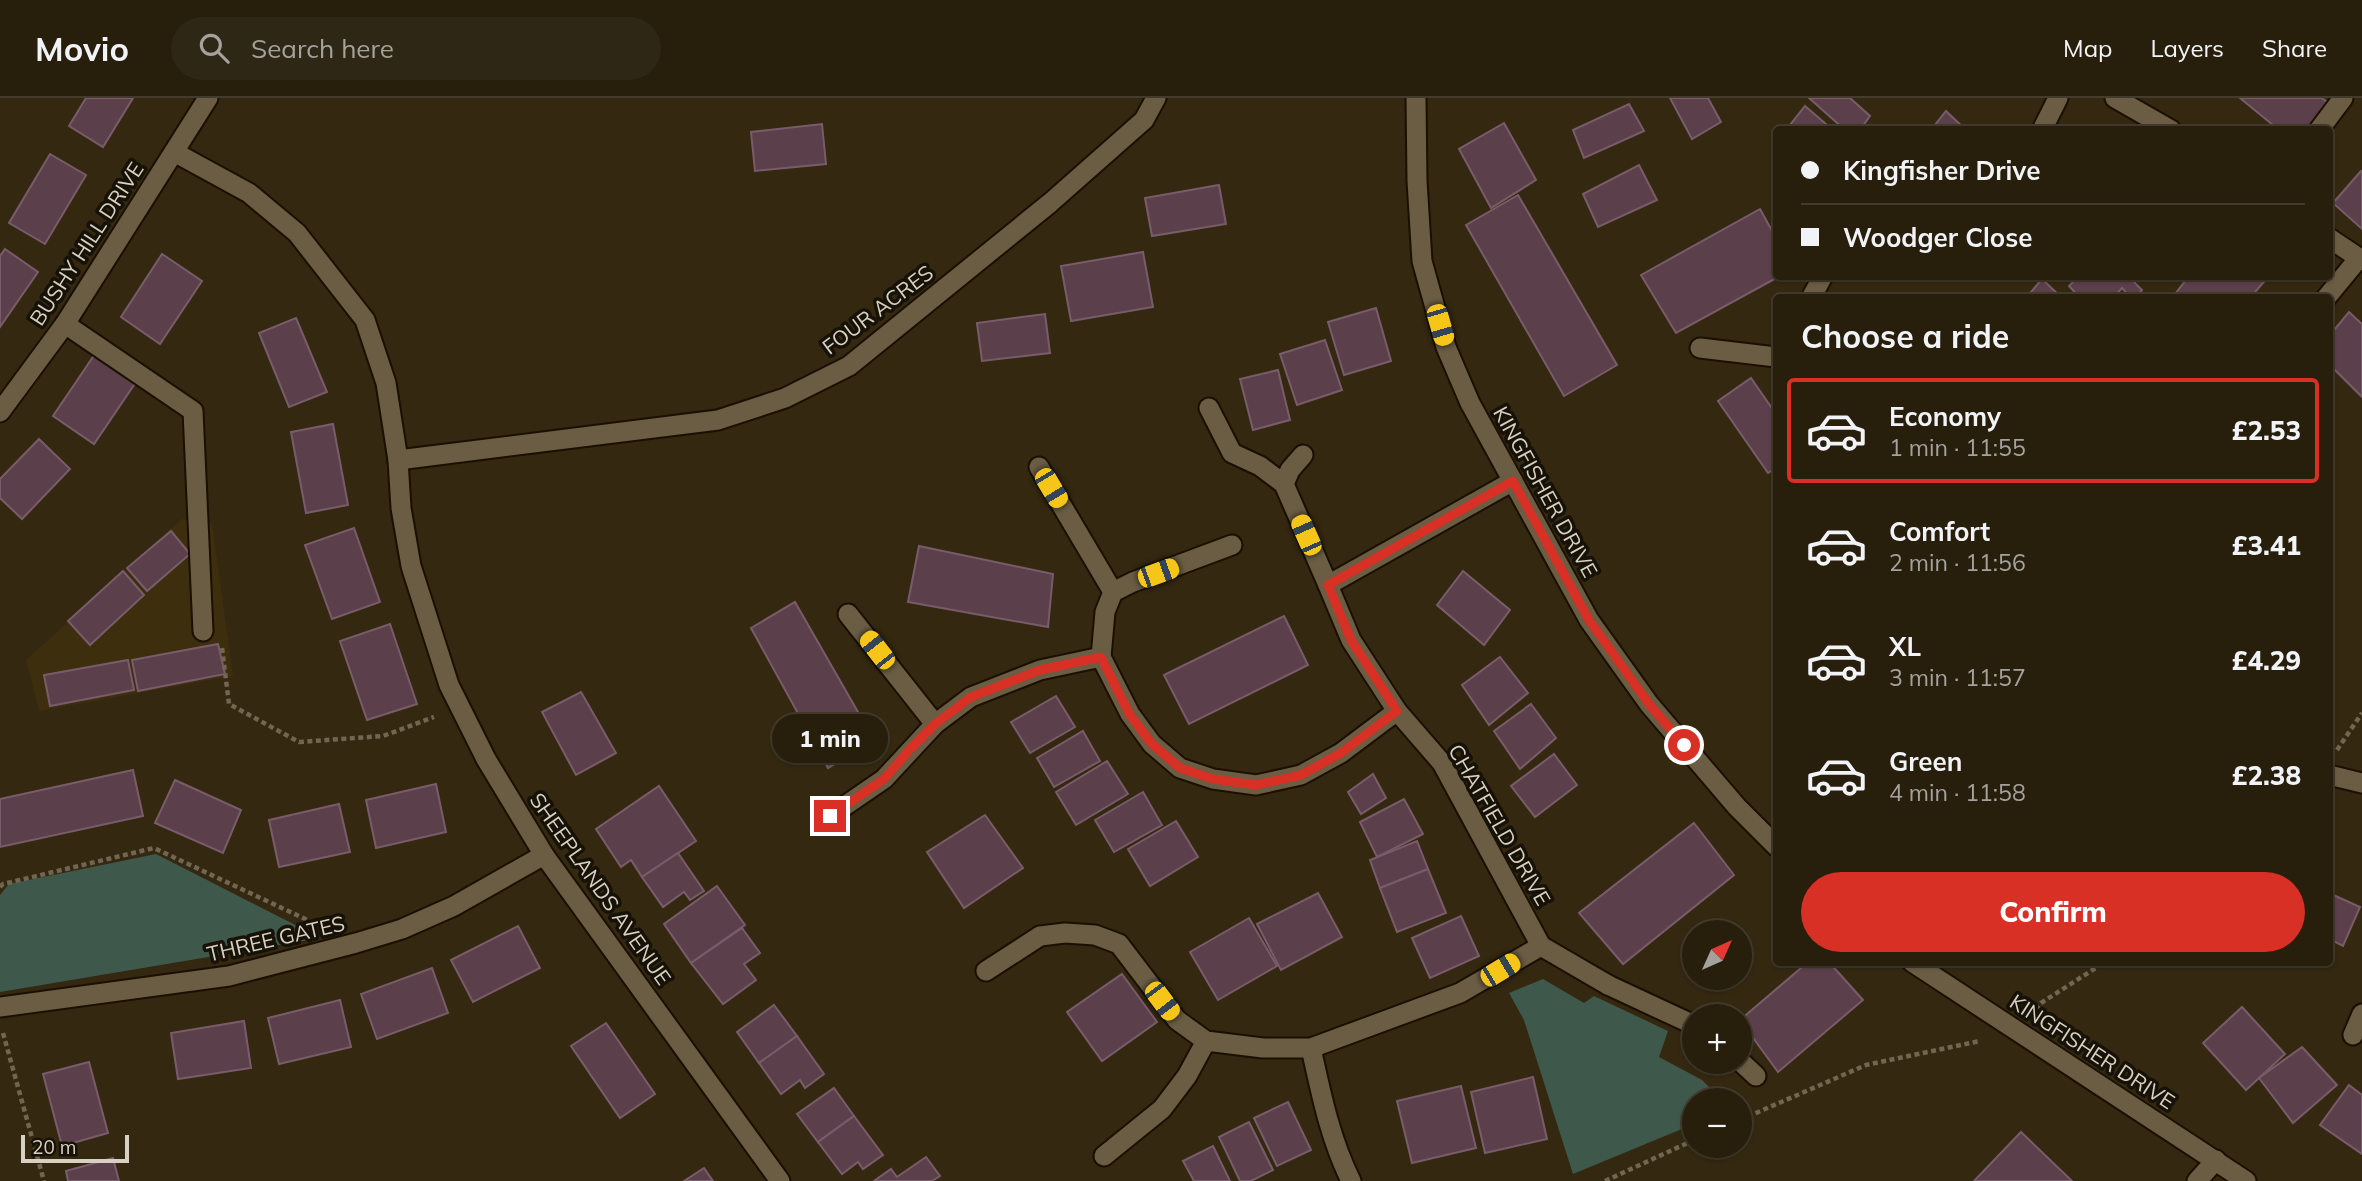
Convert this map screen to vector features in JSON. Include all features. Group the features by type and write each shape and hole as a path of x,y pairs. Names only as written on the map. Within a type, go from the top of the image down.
{"street":[{"name":"BUSHY HILL DRIVE","path":"0,412 65,324 208,98"},
{"name":"FOUR ACRES","path":"398,460 718,420 785,398 849,366 1050,203 1144,120 1156,98"},
{"name":"KINGFISHER DRIVE","path":"1416,98 1422,261 1446,347 1470,403 1589,620 1649,704 1737,807 1773,843"},
{"path":"2044,126 2058,98"},
{"path":"2115,98 2164,126"},
{"path":"2322,126 2343,98"},
{"name":"SHEEPLANDS AVENUE","path":"174,152 249,193 297,233 365,320 386,383 411,566 450,685 486,758 544,855 780,1181"},
{"path":"2329,294 2360,259 2333,241"},
{"path":"65,324 194,411 203,631"},
{"path":"1700,348 1773,357"},
{"path":"1209,408 1233,453 1260,466 1284,484 1290,470 1303,455"},
{"path":"1039,467 1113,592"},
{"path":"1328,585 1513,481"},
{"name":"CHATFIELD DRIVE","path":"1284,484 1351,640 1397,711 1442,763 1541,946"},
{"path":"1232,545 1113,592 1105,612 1101,657 1130,715 1152,744 1180,768 1213,779 1256,785 1301,775 1341,753 1397,711"},
{"path":"848,614 935,724"},
{"path":"830,816 884,779 935,724 971,697 1040,670 1101,657"},
{"path":"2333,776 2362,783"},
{"name":"THREE GATES","path":"0,1007 229,976 356,943 402,929 454,906 544,855"},
{"path":"986,971 1040,936 1065,933 1095,935 1119,944 1177,1020 1206,1041 1263,1048 1311,1048 1460,993 1541,946 1608,985 1682,1019"},
{"name":"KINGFISHER DRIVE","path":"1920,966 2246,1181"},
{"path":"1104,1156 1162,1109 1187,1076 1206,1041"},
{"path":"1311,1048 1326,1112 1341,1161 1351,1181"},
{"path":"1752,1072 1756,1076"},
{"path":"2197,1181 2216,1160"}],"path":[{"path":"203,631 221,634 229,704 299,742 383,736 461,707"},
{"path":"2336,752 2362,713"},
{"path":"0,887 3,884 154,848 356,943"},
{"path":"1752,1114 1866,1065 2020,1033 2041,1003 2099,966"},
{"path":"0,1021 44,1181"},
{"path":"1605,1181 1682,1146"}],"shaded area":[{"path":"182,519 212,523 233,676 39,711 26,660"}],"green space":[{"path":"156,854 321,938 0,992 0,895 9,884"},
{"path":"1543,979 1584,1003 1594,996 1668,1031 1659,1057 1682,1069 1682,1074 1691,1074 1702,1080 1710,1088 1682,1088 1682,1129 1573,1174 1524,1020 1509,993"}],"building":[{"path":"86,98 133,98 103,147 69,126"},
{"path":"1670,98 1708,98 1721,122 1692,139"},
{"path":"1809,98 1850,98 1870,116 1863,126 1840,126"},
{"path":"2240,98 2322,98 2327,102 2310,126 2274,126"},
{"path":"1629,104 1644,131 1584,158 1573,130"},
{"path":"1805,106 1828,126 1789,126"},
{"path":"1946,111 1962,126 1934,126"},
{"path":"1504,123 1536,180 1491,208 1459,149"},
{"path":"822,124 826,164 755,171 751,132"},
{"path":"50,154 86,175 45,244 9,223"},
{"path":"1639,165 1657,200 1598,227 1583,194"},
{"path":"2362,172 2362,229 2333,203"},
{"path":"1219,185 1226,224 1152,236 1145,198"},
{"path":"1518,195 1617,365 1564,396 1466,225"},
{"path":"1760,209 1773,233 1773,280 1676,333 1641,275"},
{"path":"5,249 38,272 0,327 0,256"},
{"path":"1143,252 1153,307 1071,321 1061,266"},
{"path":"162,254 202,281 160,344 121,317"},
{"path":"2043,280 2058,294 2029,294"},
{"path":"2075,280 2132,280 2142,290 2138,294 2127,294 2122,288 2117,294 2076,294 2069,286"},
{"path":"2186,280 2266,280 2253,294 2175,294"},
{"path":"1376,308 1391,361 1344,375 1328,322"},
{"path":"2349,312 2362,324 2362,397 2333,368 2333,331"},
{"path":"1045,314 1050,353 982,361 977,323"},
{"path":"296,318 327,392 289,407 259,333"},
{"path":"1325,340 1342,390 1297,405 1280,354"},
{"path":"95,354 136,382 94,444 53,416"},
{"path":"1278,370 1290,420 1253,430 1240,379"},
{"path":"1751,378 1773,410 1773,470 1768,473 1718,401"},
{"path":"333,424 348,505 306,513 291,432"},
{"path":"39,439 70,469 22,519 0,498 0,479"},
{"path":"354,528 380,602 332,619 305,545"},
{"path":"171,531 190,554 147,591 127,568"},
{"path":"919,546 1053,574 1048,627 908,602"},
{"path":"123,571 144,595 90,645 68,621"},
{"path":"1463,571 1510,610 1484,645 1437,605"},
{"path":"795,602 874,740 828,768 751,628"},
{"path":"1284,616 1308,665 1189,724 1164,675"},
{"path":"390,624 417,704 367,720 340,641"},
{"path":"218,644 225,674 138,691 132,660"},
{"path":"1500,657 1528,693 1489,725 1462,685"},
{"path":"128,660 134,690 50,706 44,675"},
{"path":"581,692 616,753 576,775 542,712"},
{"path":"1056,696 1075,727 1030,753 1011,722"},
{"path":"1531,704 1556,738 1520,769 1494,731"},
{"path":"1083,731 1100,761 1054,787 1037,758"},
{"path":"1554,754 1577,785 1535,817 1511,786"},
{"path":"1107,761 1128,794 1076,825 1056,792"},
{"path":"133,770 143,816 0,847 0,799"},
{"path":"1373,774 1386,798 1361,814 1348,792"},
{"path":"175,780 241,810 223,853 155,823"},
{"path":"436,784 446,832 376,848 366,800"},
{"path":"659,786 696,841 642,877 631,860 621,867 596,829"},
{"path":"1143,792 1162,825 1114,852 1095,820"},
{"path":"1404,799 1423,834 1377,857 1360,822"},
{"path":"339,804 350,852 279,867 269,820"},
{"path":"985,815 1023,868 964,908 927,852"},
{"path":"1176,821 1198,857 1150,886 1128,849"},
{"path":"1694,823 1734,875 1623,964 1579,913"},
{"path":"1417,841 1428,869 1380,888 1370,860"},
{"path":"678,853 704,891 690,900 684,892 663,907 642,877"},
{"path":"1428,869 1446,913 1397,932 1380,888"},
{"path":"717,886 745,925 691,963 664,924"},
{"path":"1318,893 1342,937 1281,970 1257,924"},
{"path":"2333,895 2360,907 2343,946 2333,941"},
{"path":"1461,916 1479,956 1430,978 1412,938"},
{"path":"1249,918 1277,966 1218,1000 1190,952"},
{"path":"518,926 540,968 473,1002 451,960"},
{"path":"742,928 760,953 744,964 756,980 723,1004 691,963"},
{"path":"1803,966 1833,966 1863,1000 1778,1072 1752,1036 1752,1010"},
{"path":"432,968 448,1013 377,1039 361,994"},
{"path":"1122,974 1157,1022 1102,1061 1067,1012"},
{"path":"340,1000 351,1047 279,1064 268,1018"},
{"path":"774,1005 797,1036 759,1063 737,1032"},
{"path":"2242,1007 2285,1054 2246,1090 2203,1043"},
{"path":"244,1021 251,1068 178,1079 171,1033"},
{"path":"606,1023 655,1094 620,1118 571,1046"},
{"path":"797,1036 824,1074 805,1088 800,1080 781,1094 759,1063"},
{"path":"2302,1047 2337,1085 2293,1123 2259,1078"},
{"path":"89,1062 108,1133 62,1146 43,1074"},
{"path":"1533,1077 1547,1139 1485,1153 1471,1092"},
{"path":"2349,1085 2362,1095 2362,1154 2320,1125"},
{"path":"1461,1086 1476,1148 1412,1163 1397,1101"},
{"path":"834,1088 854,1116 818,1142 797,1114"},
{"path":"1288,1102 1311,1150 1277,1166 1254,1118"},
{"path":"854,1116 883,1155 863,1169 858,1162 842,1174 818,1142"},
{"path":"1249,1122 1273,1170 1251,1181 1240,1181 1219,1137"},
{"path":"2021,1132 2072,1181 1974,1181"},
{"path":"1213,1146 1230,1181 1194,1181 1183,1161"},
{"path":"926,1157 940,1176 932,1181 874,1181 891,1169 897,1177"},
{"path":"113,1158 119,1181 68,1181 66,1171"},
{"path":"704,1168 713,1181 684,1181"}],"route":[{"path":"830,816 884,779 935,724 971,697 1040,670 1101,657 1130,715 1152,744 1180,768 1213,779 1256,785 1301,775 1341,753 1397,711 1351,640 1328,585 1513,481 1589,620 1649,704 1684,745"}]}
